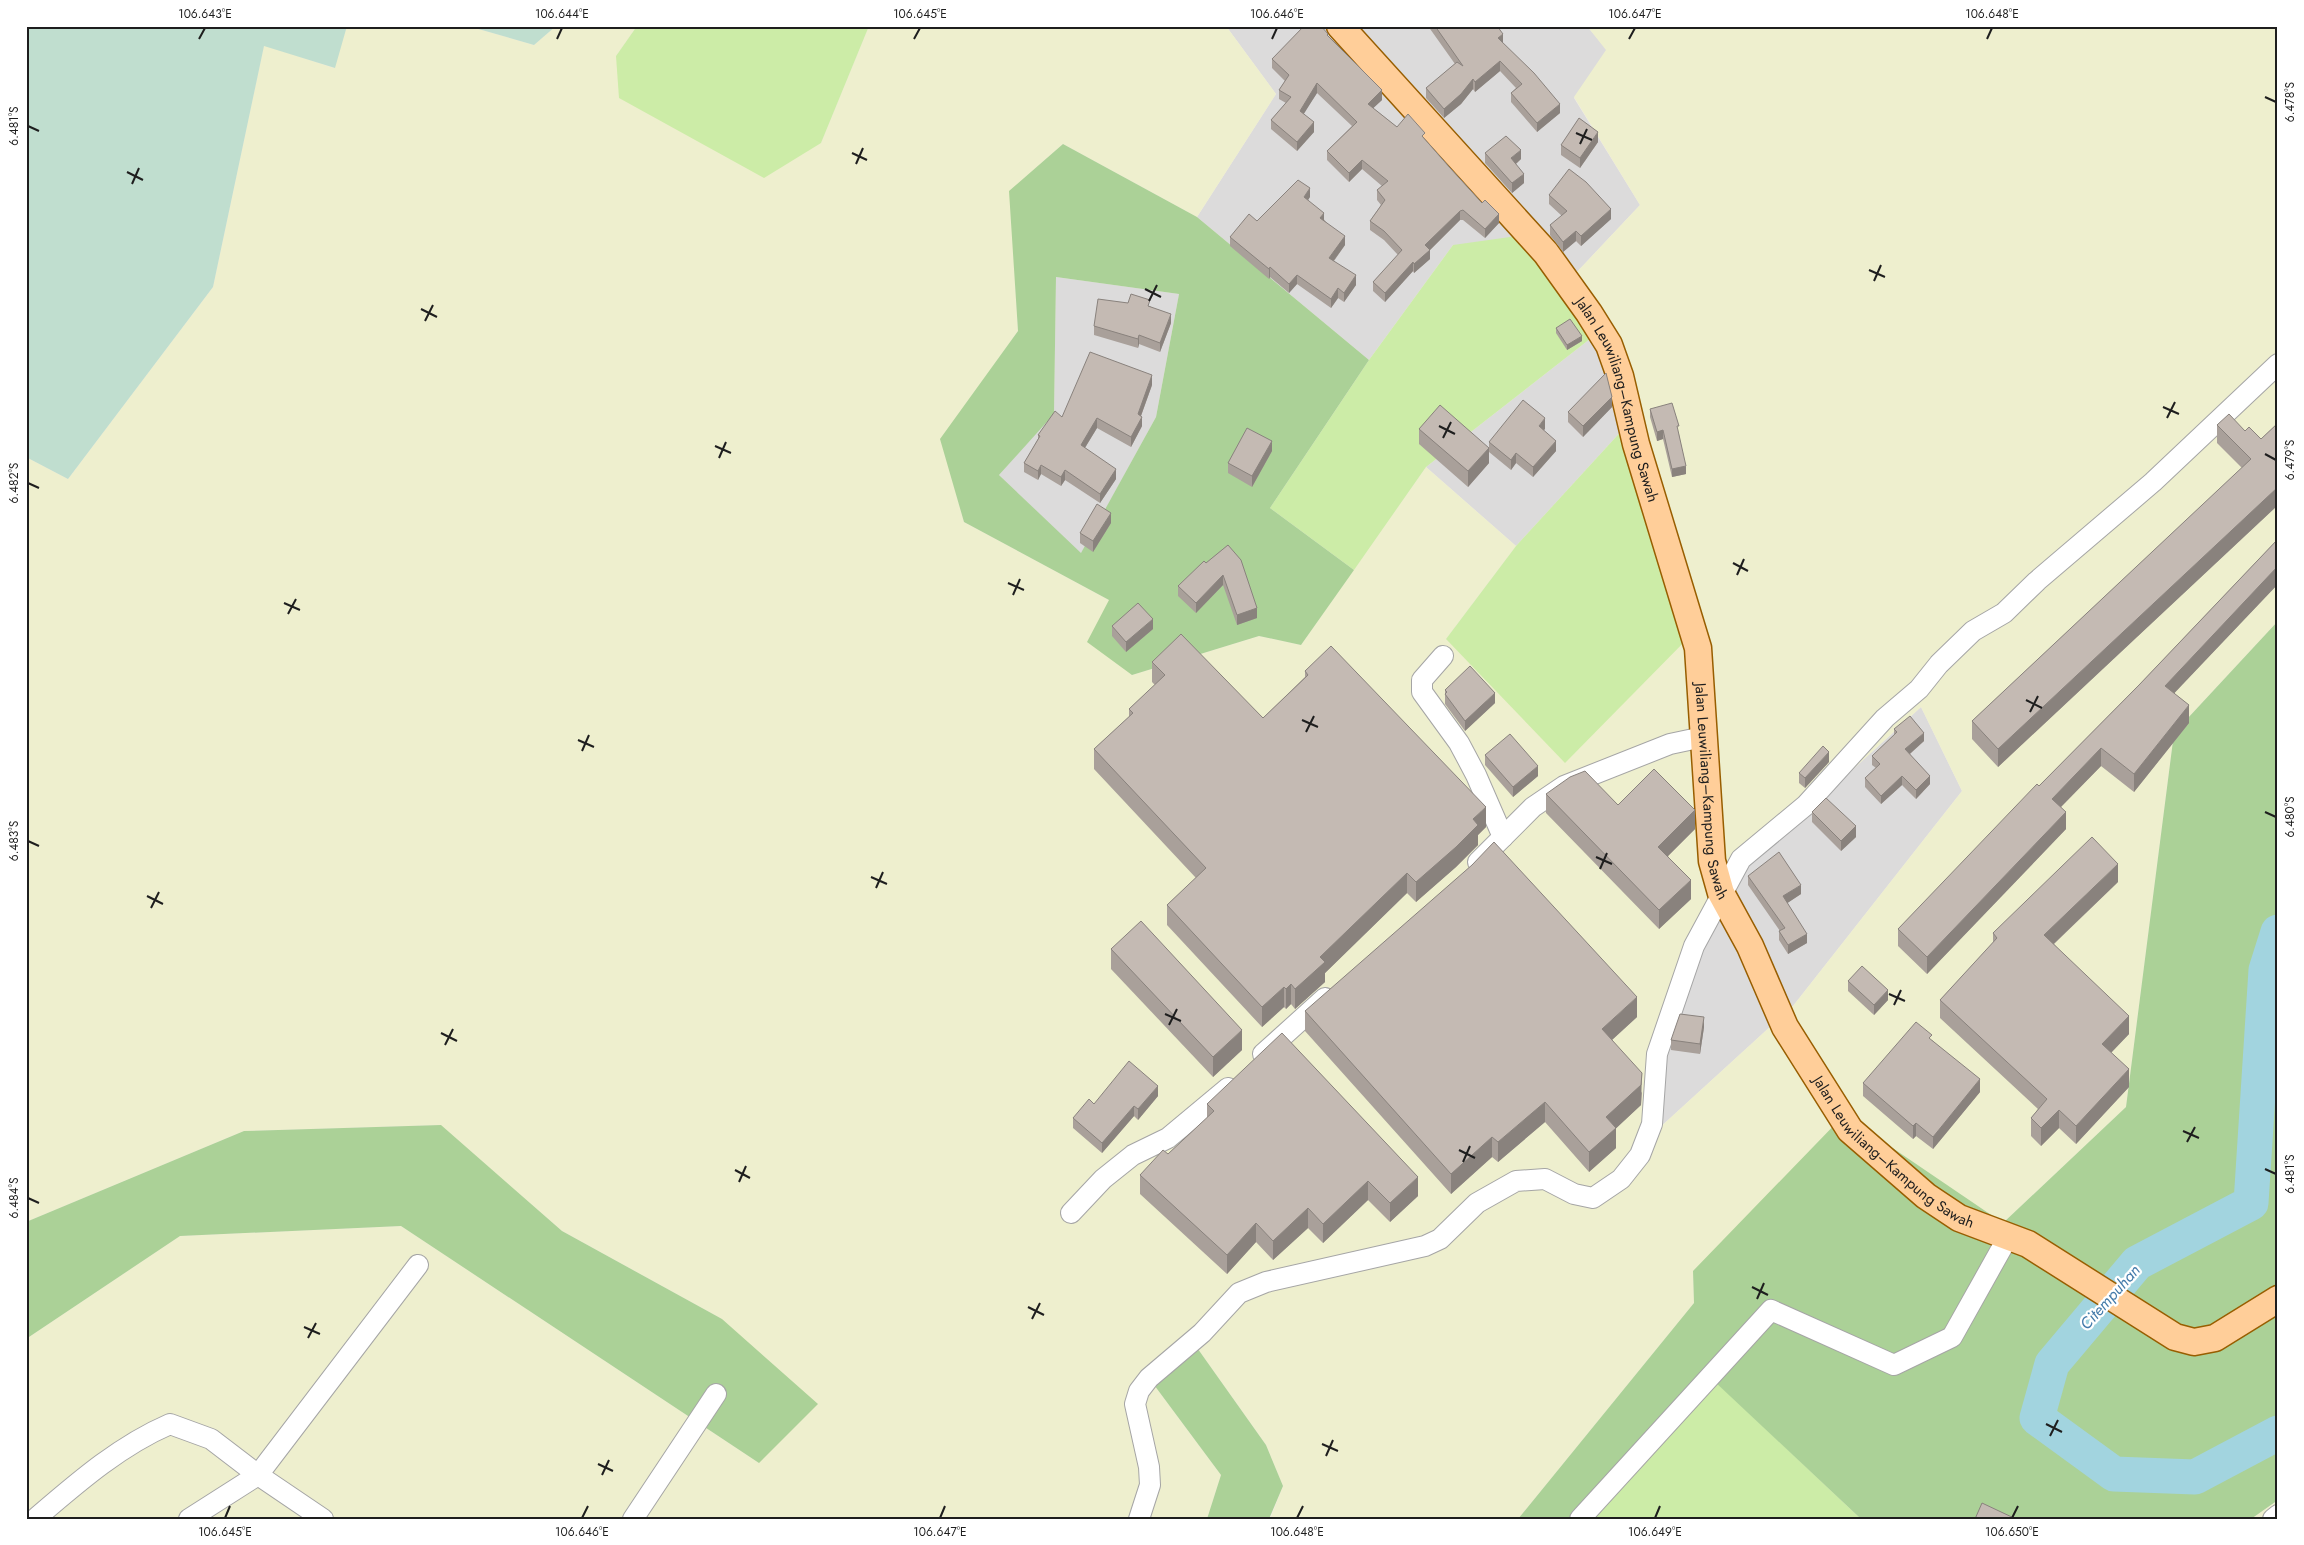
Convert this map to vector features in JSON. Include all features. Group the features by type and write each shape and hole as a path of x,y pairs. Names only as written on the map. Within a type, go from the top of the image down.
{"main road":[{"name":"Jalan Leuwiliang–Kampung Sawah","path":"1340,26 1546,253 1589,313 1609,345 1620,376 1636,444 1698,648 1712,860 1721,893 1750,946 1784,1027 1850,1130 1926,1196 1959,1218 2018,1240 2174,1337 2194,1342 2216,1338 2278,1299"}],"street":[{"path":"1139,1519 1150,1485 1149,1467 1135,1404 1139,1391 1148,1378 1202,1333 1239,1293 1266,1282 1425,1246 1440,1238 1477,1203 1516,1181 1545,1179 1574,1194 1593,1198 1621,1179 1640,1155 1652,1124 1657,1054 1694,946 1721,893 1741,860 1806,805 1885,718 1919,689 1938,664 1973,630 2004,614 2037,581 2154,482 2278,364"},
{"path":"1443,656 1422,680 1422,692 1463,751 1476,775 1502,837"},
{"path":"1464,876 1533,807 1564,786 1670,744 1703,738"},
{"path":"1071,1213 1103,1179 1133,1155 1168,1138 1246,1071 1340,985"},
{"path":"1580,1519 1771,1310 1894,1365 1952,1337 2018,1240"},
{"path":"189,1519 258,1475 418,1265"},
{"path":"633,1519 716,1394"},
{"path":"35,1519 88,1474 143,1436 170,1424 210,1439 258,1475 323,1519"},
{"path":"2272,1519 2278,1515"}],"shaded area":[{"path":"1226,26 1587,26 1607,50 1574,98 1640,205 1575,274 1453,245 1369,360 1197,217 1276,94"},
{"path":"1056,277 1179,294 1156,417 1081,554 999,475 1054,413"},
{"path":"1604,328 1637,414 1516,546 1426,467"},
{"path":"1921,707 1962,791 1793,1006 1656,1131 1668,998 1719,892"}],"green space":[{"path":"26,26 347,26 335,68 264,46 213,287 68,479 26,457"},
{"path":"347,26 468,26 534,45 556,26 637,26 616,56 821,143 869,26 1226,26 1276,94 1197,217 1063,144 1010,191 1018,331 941,439 964,522 1109,600 1132,675 1259,636 1301,645 1426,467 1516,546 1446,639 1695,631 1575,274 1640,205 1574,97 1606,50 1587,26 2278,26 2278,621 2174,733 2126,1107 2003,1223 1693,1271 1694,1303 1518,1519 1270,1519 1283,1486 1266,1445 1188,1335 1143,1370 1221,1475 1207,1519 26,1519 26,1339 180,1236 401,1226 759,1463 722,1319 562,1231 440,1125 244,1131 26,1222 26,457 68,479 213,287 264,45 334,68","holes":["1921,707 1962,791 1793,1006 1656,1131 1668,998 1719,892"]},
{"path":"468,26 556,26 534,45"},
{"path":"637,26 869,26 821,143 764,178 619,98 616,56"},
{"path":"1063,144 1197,217 1369,360 1270,508 1354,570 1301,645 1259,636 1132,675 1087,642 1109,600 964,522 940,439 1018,331 1009,191","holes":["1056,277 1179,294 1156,417 1081,553 999,475 1054,414"]},
{"path":"1531,234 1604,328 1426,467 1354,570 1270,508 1369,360 1453,245"},
{"path":"1637,414 1695,631 1565,763 1446,639 1516,546"},
{"path":"2278,621 2278,1500 2251,1519 1861,1519 1714,1381 1592,1519 1518,1519 1694,1303 1693,1271 1844,1115 2003,1223 2126,1107 2174,733"},
{"path":"441,1125 562,1231 722,1319 818,1404 759,1463 401,1226 180,1236 26,1339 26,1222 244,1131"},
{"path":"1188,1335 1266,1445 1283,1486 1269,1519 1207,1519 1221,1475 1143,1370"},
{"path":"1714,1380 1861,1519 1592,1519"},
{"path":"2278,1500 2278,1519 2251,1519"}],"building":[{"path":"1304,26 1321,26 1327,35 1382,90 1368,104 1397,127 1408,114 1425,133 1422,136 1451,169 1482,203 1485,200 1499,214 1485,229 1463,210 1460,211 1425,245 1430,250 1414,264 1413,262 1385,293 1373,282 1402,250 1384,231 1370,221 1385,200 1377,190 1388,181 1362,160 1349,173 1327,151 1357,122 1317,83 1300,111 1314,122 1297,142 1271,120 1291,97 1279,90 1289,75 1272,59"},
{"path":"1435,26 1497,26 1503,34 1498,38 1534,73 1560,104 1537,123 1511,93 1522,84 1500,61 1475,82 1473,79 1461,94 1444,109 1426,88 1457,62 1463,66"},
{"path":"1579,118 1598,132 1580,158 1561,145"},
{"path":"1506,136 1521,150 1511,158 1524,174 1512,183 1485,153"},
{"path":"1569,169 1586,182 1611,209 1581,236 1576,231 1563,242 1550,225 1567,211 1549,195"},
{"path":"1298,180 1310,188 1304,197 1324,213 1320,218 1345,236 1329,258 1356,275 1344,293 1338,288 1331,299 1297,275 1289,284 1230,237 1249,214 1257,221"},
{"path":"1131,294 1150,300 1148,306 1171,314 1160,343 1139,335 1138,339 1094,326 1098,299 1128,303"},
{"path":"1570,319 1582,336 1567,345 1556,328"},
{"path":"1090,352 1152,375 1138,414 1142,417 1131,437 1097,418 1081,445 1116,469 1100,494 1065,470 1061,477 1041,465 1038,471 1024,463 1040,436 1038,435 1055,411 1062,417"},
{"path":"1606,373 1612,397 1583,426 1568,412"},
{"path":"1523,400 1545,418 1539,426 1556,441 1533,467 1516,453 1511,460 1489,442"},
{"path":"1672,403 1679,426 1677,426 1686,466 1672,469 1663,430 1657,432 1650,409"},
{"path":"1440,405 1489,448 1468,471 1419,429"},
{"path":"2229,414 2245,431 2249,427 2261,439 2278,423 2278,487 1998,749 1972,721 2251,459 2217,425"},
{"path":"1247,428 1272,441 1252,476 1228,463"},
{"path":"1097,504 1111,513 1093,541 1080,533"},
{"path":"2278,539 2278,566 2165,686 2189,705 2134,774 2101,748 2052,799 2066,812 1927,957 1898,929 2037,784 2039,786 2139,685"},
{"path":"1228,545 1241,560 1257,608 1237,615 1223,575 1196,603 1178,586 1204,561 1206,563"},
{"path":"1138,603 1153,619 1126,642 1112,626"},
{"path":"1181,634 1263,718 1308,675 1305,671 1331,646 1486,807 1473,819 1478,825 1456,847 1416,882 1407,873 1320,957 1325,962 1295,989 1291,984 1286,989 1284,987 1262,1007 1167,905 1206,868 1094,749 1133,713 1129,709 1165,675 1152,662"},
{"path":"1470,666 1495,693 1465,721 1445,694 1447,692 1445,690"},
{"path":"1910,716 1924,733 1905,749 1930,776 1916,790 1902,776 1881,796 1865,778 1880,764 1872,756 1897,732 1894,729"},
{"path":"1510,734 1538,766 1513,787 1485,755"},
{"path":"1823,746 1829,752 1805,778 1799,773"},
{"path":"1654,769 1695,810 1658,847 1691,880 1659,910 1546,794 1570,777 1585,771 1618,805"},
{"path":"1826,798 1856,826 1841,841 1812,812"},
{"path":"2092,837 2118,864 2044,935 2129,1016 2102,1044 2129,1069 2076,1126 2059,1110 2041,1128 2031,1118 2047,1099 1940,1000 1997,938 1993,933"},
{"path":"1494,842 1637,997 1602,1029 1642,1073 1641,1085 1606,1117 1616,1128 1589,1152 1545,1102 1498,1142 1492,1137 1451,1174 1305,1011 1472,865"},
{"path":"1779,852 1801,885 1783,896 1807,934 1788,945 1779,931 1785,928 1748,876"},
{"path":"1141,921 1242,1030 1213,1057 1111,949"},
{"path":"1862,966 1888,990 1874,1005 1848,981"},
{"path":"1680,1014 1704,1017 1700,1044 1671,1040"},
{"path":"1916,1022 1932,1035 1929,1038 1980,1079 1933,1137 1916,1123 1913,1126 1863,1083"},
{"path":"1282,1033 1418,1177 1390,1203 1368,1181 1323,1224 1308,1208 1273,1241 1256,1223 1227,1255 1140,1175 1163,1150 1168,1154 1214,1111 1207,1104"},
{"path":"1129,1061 1158,1086 1138,1109 1134,1106 1102,1143 1073,1118 1089,1099 1094,1104"},
{"path":"1982,1503 2016,1519 1975,1519"}],"waterway":[{"name":"Citempuhan","path":"2278,932 2266,970 2251,1203 2137,1263 2052,1364 2037,1418 2114,1474 2195,1477 2278,1433"}]}
